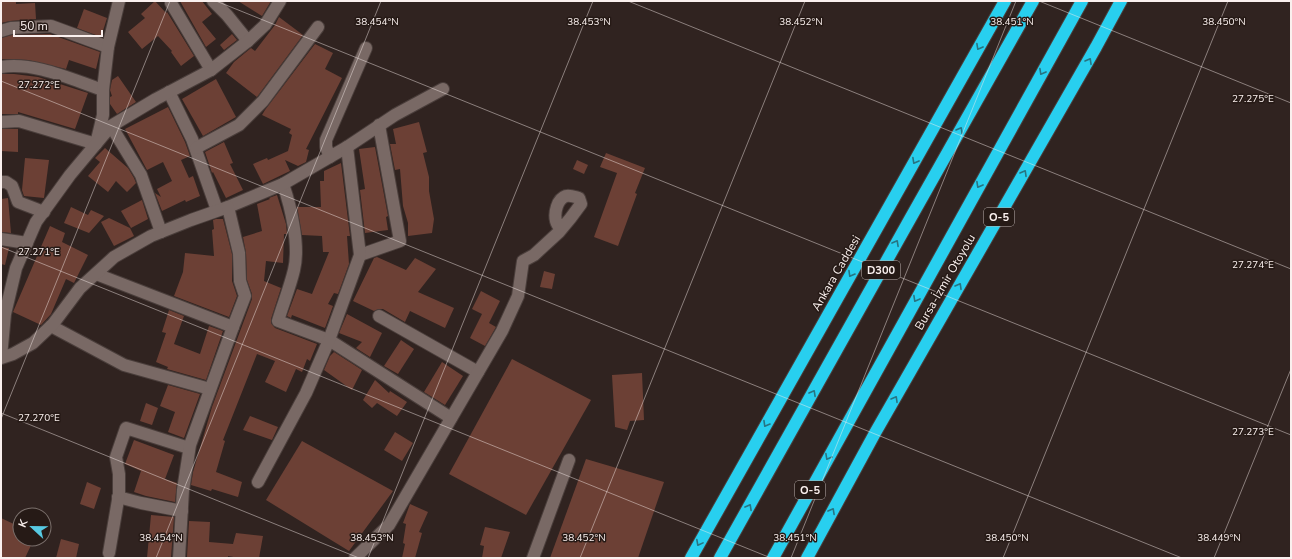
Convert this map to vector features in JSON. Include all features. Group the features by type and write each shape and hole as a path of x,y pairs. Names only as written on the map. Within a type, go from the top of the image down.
{"highway":[{"name":"Ankara Caddesi","path":"691,558 1005,1"},
{"name":"D300","path":"720,558 1033,1"},
{"name":"Bursa-İzmir Otoyolu","path":"773,558 1082,1"},
{"name":"Bursa-İzmir Otoyolu","path":"807,558 875,433 1121,1"}],"street":[{"path":"96,144 103,115 103,90 108,47 119,1"},
{"path":"213,1 228,15 248,41"},
{"path":"280,1 265,24 248,41 211,70 169,92 112,126 70,175 36,222 5,294 5,314 1,358 13,354 32,343 51,326 80,288 114,257 161,232 223,209 283,184 347,147 395,114 443,89"},
{"path":"171,3 211,70"},
{"path":"1,31 11,28 50,26 108,47"},
{"path":"196,148 239,125 263,101 318,27"},
{"path":"330,157 326,147 326,140 366,48"},
{"path":"1,67 13,65 40,68 103,90"},
{"path":"169,92 223,209 239,253 240,281 246,296 233,327 189,448 183,490 179,558"},
{"path":"1,122 19,121 96,144"},
{"path":"360,254 400,241 380,125"},
{"path":"112,126 141,175 161,232"},
{"path":"258,482 306,393 329,340 360,254 347,147"},
{"path":"1,182 6,182 12,186 18,202 44,212"},
{"path":"283,184 290,204 296,250 294,269 278,320 329,340 451,418"},
{"path":"355,558 389,524 502,331 518,296 523,261 534,255 561,230"},
{"path":"1,240 27,243"},
{"path":"96,274 233,327"},
{"path":"379,316 478,372"},
{"path":"51,326 124,365 210,389"},
{"path":"109,553 118,497 119,474 116,457 126,428 189,448"},
{"path":"533,558 569,460"},
{"path":"118,497 182,511"}],"building":[{"path":"1,1 16,1 16,4 35,3 36,19 1,23"},
{"path":"155,1 166,13 167,12 194,56 181,66 171,52 172,51 158,36 142,49 128,32 145,18 141,14"},
{"path":"180,1 202,1 212,14 202,22 216,39 206,47"},
{"path":"238,1 271,1 262,16"},
{"path":"84,9 107,18 101,37 77,28"},
{"path":"279,17 303,35 257,97 226,73 234,62 251,48 255,51 275,25"},
{"path":"50,34 100,52 96,69 69,60 66,69 28,60 1,59 1,38 12,35"},
{"path":"232,34 237,40 224,50 220,45"},
{"path":"315,44 333,53 325,69 342,78 306,149 309,150 306,162 298,166 285,160 290,171 263,184 253,164 267,158 268,160 288,151 292,135 289,133 291,129 262,115"},
{"path":"1,74 38,77 88,93 75,129 18,112 18,114 1,114"},
{"path":"118,76 136,102 117,114 110,104 110,97 112,96 110,90 112,80"},
{"path":"216,79 236,117 203,136 182,99"},
{"path":"168,107 190,156 181,160 189,178 193,176 200,196 186,202 185,200 162,211 155,193 161,197 157,189 172,181 163,162 147,170 125,129"},
{"path":"419,122 427,152 423,153 429,177 429,191 434,219 432,233 408,236 408,223 403,206 400,169 395,170 390,144 396,144 393,129"},
{"path":"1,129 18,129 18,152 1,151"},
{"path":"224,142 233,163 230,164 243,190 226,198 213,172 212,173 205,152"},
{"path":"375,147 388,216 386,217 388,230 365,233 360,190 365,189 359,149"},
{"path":"105,148 128,168 134,178 136,183 127,192 116,181 108,192 88,176 100,162 95,158"},
{"path":"606,153 645,168 635,193 637,194 618,246 594,237 617,173 600,167"},
{"path":"25,158 49,160 44,198 24,196 22,190"},
{"path":"577,160 588,165 584,174 573,169"},
{"path":"341,163 350,236 347,236 349,264 338,294 334,293 328,304 333,306 325,328 292,315 291,318 287,316 297,289 312,294 329,252 323,252 322,236 302,235 297,207 321,207 320,181 324,181 324,171"},
{"path":"277,195 286,224 287,234 284,234 283,263 266,261 264,281 281,288 271,323 275,328 317,344 310,361 307,359 302,372 296,369 286,392 265,382 275,361 257,354 223,440 225,441 216,472 242,482 238,497 212,489 211,491 191,485 193,472 212,407 252,299 252,294 247,280 246,253 243,237 262,231 257,204"},
{"path":"8,198 11,233 1,232 1,199"},
{"path":"142,200 148,219 131,228 121,211"},
{"path":"71,207 88,215 91,210 104,216 89,233 64,223"},
{"path":"109,218 130,228 134,236 114,246 101,222"},
{"path":"223,219 232,254 232,281 237,296 229,317 174,296 183,272 185,253 214,256 212,230 214,229 213,220"},
{"path":"50,226 65,233 62,242 88,255 74,283 66,279 51,314 41,325 13,312"},
{"path":"1,247 9,248 5,265 1,264"},
{"path":"377,257 406,270 415,258 436,269 418,292 454,308 445,328 410,311 405,322 383,309 374,311 353,301 374,258"},
{"path":"544,271 555,274 552,289 540,287"},
{"path":"481,291 500,301 489,323 496,327 485,346 470,338 482,314 472,309"},
{"path":"169,310 184,316 174,344 200,354 209,326 223,331 206,380 167,369 168,367 156,362 166,333 162,332"},
{"path":"347,314 382,333 370,357 356,348 362,342 339,333"},
{"path":"401,340 414,349 398,374 384,366"},
{"path":"334,352 362,370 352,390 324,370 330,356"},
{"path":"512,359 591,400 526,515 449,474"},
{"path":"442,362 463,376 445,405 424,392"},
{"path":"642,373 644,420 630,421 627,430 615,427 612,375"},
{"path":"375,380 389,393 390,391 407,402 397,416 377,403 372,408 363,400"},
{"path":"168,385 200,394 184,438 168,432 175,412 160,406"},
{"path":"146,403 158,408 152,425 140,421"},
{"path":"250,416 278,427 272,440 243,430"},
{"path":"395,432 413,443 402,461 384,450"},
{"path":"134,440 174,455 165,479 177,483 175,502 134,492 141,471 125,464"},
{"path":"302,441 393,491 349,551 266,500"},
{"path":"586,459 664,482 638,558 550,558"},
{"path":"87,482 101,488 94,509 80,504"},
{"path":"410,504 428,512 419,532 422,533 415,558 402,558 405,544 403,543 406,524 403,523"},
{"path":"151,515 174,517 171,558 147,558"},
{"path":"1,518 12,523 12,547 30,547 25,558 1,558"},
{"path":"189,521 210,522 209,542 233,544 236,533 263,536 259,558 239,558 228,556 228,558 187,557"},
{"path":"485,527 510,532 501,558 482,558 484,546 480,545"},
{"path":"61,539 79,544 76,558 56,558"}]}
